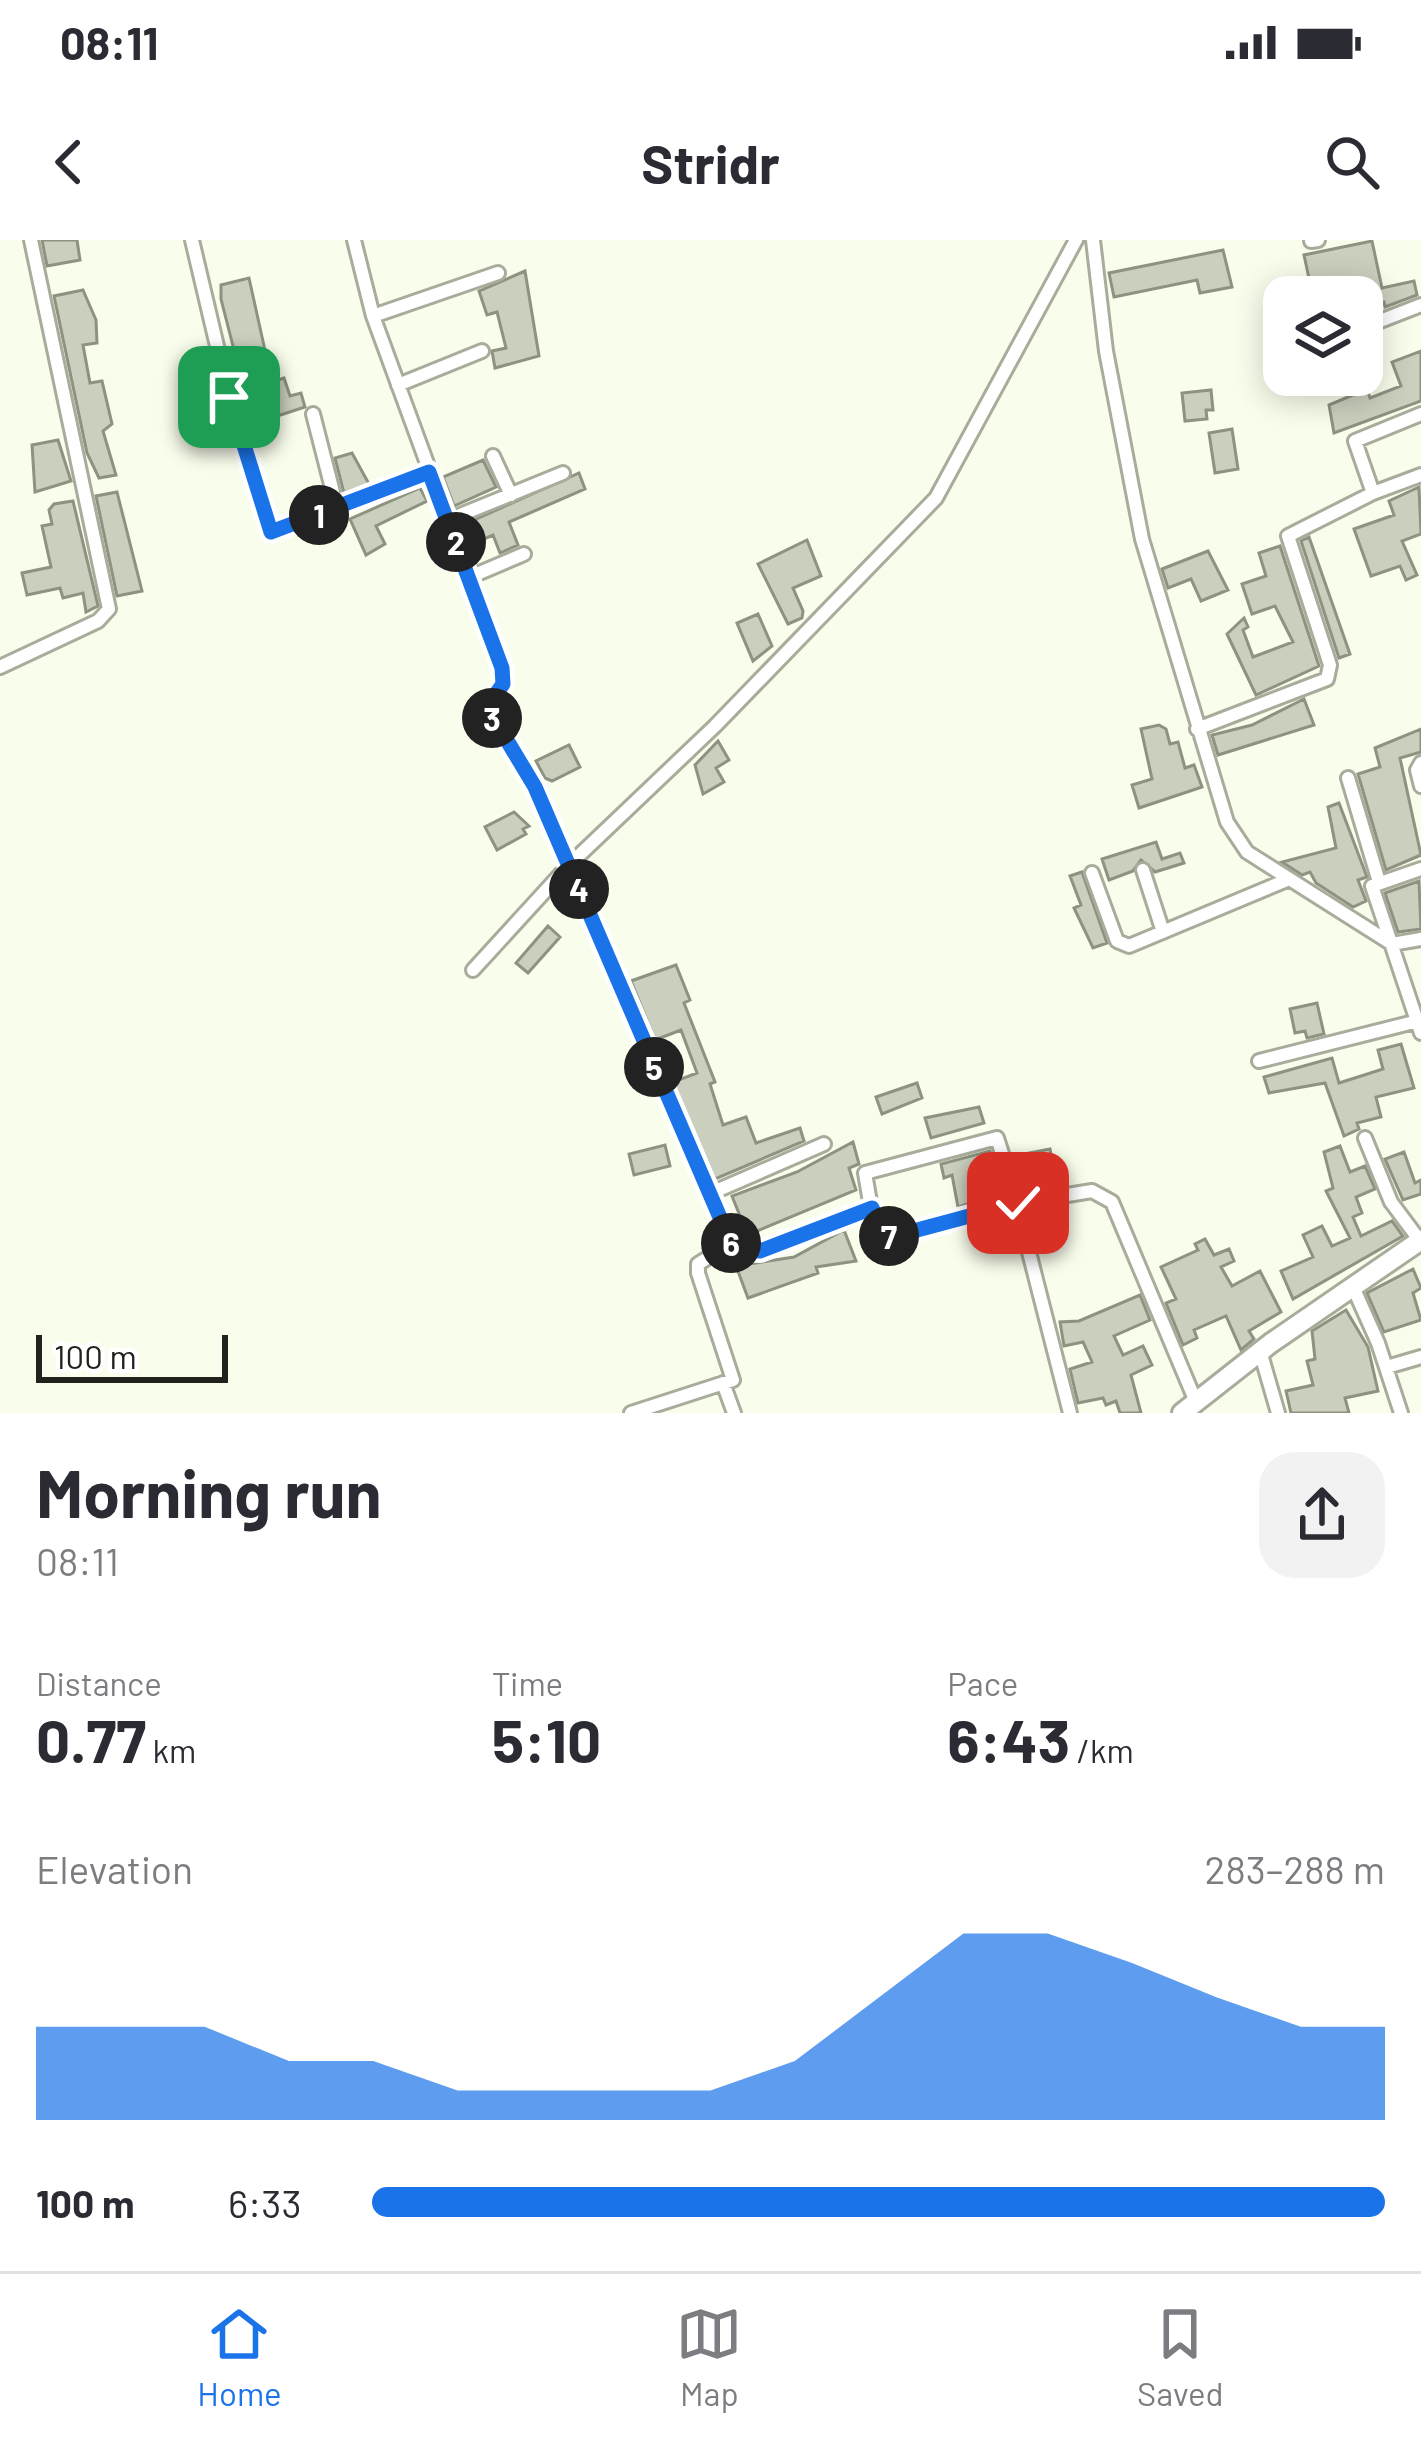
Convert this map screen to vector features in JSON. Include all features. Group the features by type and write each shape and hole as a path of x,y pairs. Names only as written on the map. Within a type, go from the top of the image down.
{"street":[{"path":"0,667 98,621 109,609 31,240"},
{"path":"192,240 271,532 429,472"},
{"path":"354,240 373,316 504,677 487,707 535,787 731,1243 728,1249"},
{"path":"473,970 568,865 715,726 936,498 1076,240"},
{"path":"1093,240 1106,351 1142,538 1234,839 1287,880 1392,944 1421,938"},
{"path":"373,316 498,273"},
{"path":"1383,320 1421,305"},
{"path":"398,385 482,351"},
{"path":"313,413 337,508"},
{"path":"1373,493 1355,441 1421,414"},
{"path":"493,456 511,495"},
{"path":"448,520 563,473"},
{"path":"1197,729 1327,679 1330,665 1288,536 1373,493 1421,475"},
{"path":"470,577 524,554"},
{"path":"1421,763 1417,770 1421,786"},
{"path":"1348,778 1378,882"},
{"path":"1259,1061 1419,1027 1372,886 1421,869"},
{"path":"1143,870 1163,932"},
{"path":"1092,873 1117,941 1129,946 1287,880"},
{"path":"1070,1413 1016,1202 1000,1142 992,1137 865,1173 872,1208 883,1234 891,1237 1016,1202 1092,1191 1107,1196 1189,1407 1260,1351 1420,1240 1390,1202 1365,1138"},
{"path":"709,1194 824,1144"},
{"path":"631,1413 734,1380 698,1264 728,1249 760,1251 872,1208"},
{"path":"1352,1287 1388,1367 1401,1413"},
{"path":"1260,1351 1278,1413"},
{"path":"1388,1367 1421,1357"},
{"path":"723,1383 734,1413"}],"building":[{"path":"42,240 77,240 80,260 47,266"},
{"path":"1372,241 1379,276 1308,276 1304,255"},
{"path":"1223,250 1232,287 1200,293 1197,280 1114,297 1109,273"},
{"path":"525,271 539,356 495,368 492,351 506,348 497,312 487,315 479,291"},
{"path":"249,278 272,382 284,378 290,396 301,393 305,407 253,424 221,299 221,285"},
{"path":"1414,281 1417,295 1385,307 1383,288"},
{"path":"83,290 96,320 97,343 83,345 90,383 102,381 112,424 103,431 116,475 99,478 87,453 54,296"},
{"path":"1421,351 1421,401 1334,433 1329,405 1350,396 1383,396 1401,386 1392,362"},
{"path":"1211,390 1213,410 1206,410 1207,419 1185,421 1182,393"},
{"path":"1232,429 1238,469 1215,473 1209,433"},
{"path":"58,440 71,481 35,492 32,445"},
{"path":"352,453 369,484 344,493 335,458"},
{"path":"483,460 496,487 454,506 443,477"},
{"path":"579,473 585,489 509,522 518,545 500,553 493,535 470,545 463,525"},
{"path":"1419,487 1421,534 1402,541 1417,575 1406,580 1400,566 1371,576 1354,529 1394,515 1389,501"},
{"path":"420,488 427,501 376,526 385,544 366,555 350,519"},
{"path":"117,492 142,591 117,596 96,496"},
{"path":"73,501 98,606 86,612 83,593 63,598 60,588 27,595 22,573 51,567 42,526 52,524 49,510 54,504"},
{"path":"1309,537 1350,654 1339,658 1301,541"},
{"path":"807,540 821,576 793,588 803,611 802,618 788,624 758,564"},
{"path":"1280,546 1319,666 1256,695 1227,634 1244,618 1248,627 1243,630 1253,657 1293,642 1275,606 1252,614 1242,584 1266,576 1259,553"},
{"path":"1208,551 1228,590 1201,601 1191,579 1168,588 1162,569"},
{"path":"758,614 772,646 753,661 737,623"},
{"path":"1304,699 1314,725 1218,755 1212,735 1252,725"},
{"path":"1159,725 1166,729 1170,744 1178,742 1185,768 1194,765 1202,787 1139,808 1132,785 1152,779 1141,729"},
{"path":"1421,729 1421,752 1400,758 1421,855 1386,870 1358,774 1380,767 1375,748"},
{"path":"718,741 729,760 716,768 724,782 703,794 695,765"},
{"path":"569,745 580,767 552,781 545,778 536,761"},
{"path":"1339,803 1367,877 1358,880 1366,901 1353,907 1316,883 1310,872 1302,875 1282,862 1336,848 1328,807"},
{"path":"514,812 529,826 523,829 526,834 497,850 485,827"},
{"path":"1156,842 1162,859 1180,853 1184,863 1155,872 1141,860 1133,871 1109,880 1102,859"},
{"path":"1082,872 1107,943 1093,948 1074,908 1081,905 1070,876"},
{"path":"1419,881 1421,929 1398,932 1385,893"},
{"path":"548,926 560,937 528,973 516,963"},
{"path":"676,965 690,1000 684,1003 715,1082 710,1084 723,1125 746,1117 756,1143 800,1128 804,1141 715,1179 673,1082 697,1073 681,1030 655,1040 631,981"},
{"path":"1317,1003 1324,1034 1307,1038 1305,1031 1295,1033 1290,1009"},
{"path":"1401,1044 1414,1088 1376,1097 1381,1117 1357,1123 1359,1129 1344,1136 1325,1083 1269,1093 1264,1077 1332,1058 1339,1083 1383,1069 1378,1050"},
{"path":"917,1083 922,1098 882,1114 876,1097"},
{"path":"979,1107 984,1123 931,1138 925,1118"},
{"path":"853,1142 859,1164 849,1168 856,1190 740,1238 735,1224 742,1221 732,1196 797,1172"},
{"path":"665,1145 670,1166 634,1175 629,1154"},
{"path":"1340,1146 1350,1172 1365,1166 1375,1189 1356,1197 1362,1213 1353,1217 1361,1236 1392,1221 1403,1236 1293,1299 1281,1271 1313,1257 1303,1235 1322,1226 1332,1246 1350,1238 1326,1191 1333,1188 1324,1152"},
{"path":"1050,1149 1055,1173 1022,1180 1014,1156"},
{"path":"990,1151 994,1164 978,1168 983,1199 958,1207 952,1175 944,1178 941,1164"},
{"path":"1404,1152 1415,1183 1421,1180 1421,1194 1403,1200 1385,1159"},
{"path":"844,1230 856,1261 816,1267 818,1273 748,1298 736,1266 794,1257"},
{"path":"1205,1239 1214,1255 1229,1249 1234,1261 1221,1267 1232,1286 1260,1271 1281,1312 1249,1331 1254,1339 1241,1350 1226,1316 1194,1330 1197,1338 1183,1345 1166,1303 1176,1299 1161,1267 1198,1250 1195,1244"},
{"path":"1413,1269 1421,1288 1413,1293 1421,1320 1384,1332 1367,1293"},
{"path":"1140,1295 1150,1320 1114,1336 1123,1355 1143,1346 1152,1365 1131,1375 1141,1413 1120,1413 1116,1401 1106,1405 1103,1398 1078,1403 1070,1369 1092,1362 1083,1342 1064,1346 1060,1322 1079,1321"},
{"path":"1346,1310 1368,1347 1378,1391 1345,1398 1349,1413 1291,1413 1286,1391 1313,1385 1307,1361 1315,1359 1312,1331"}],"route":[{"path":"229,397 271,532 429,472 502,668 503,684 487,700 487,707 535,787 731,1243 728,1249 760,1251 872,1208 883,1234 891,1237 1018,1203"}]}
